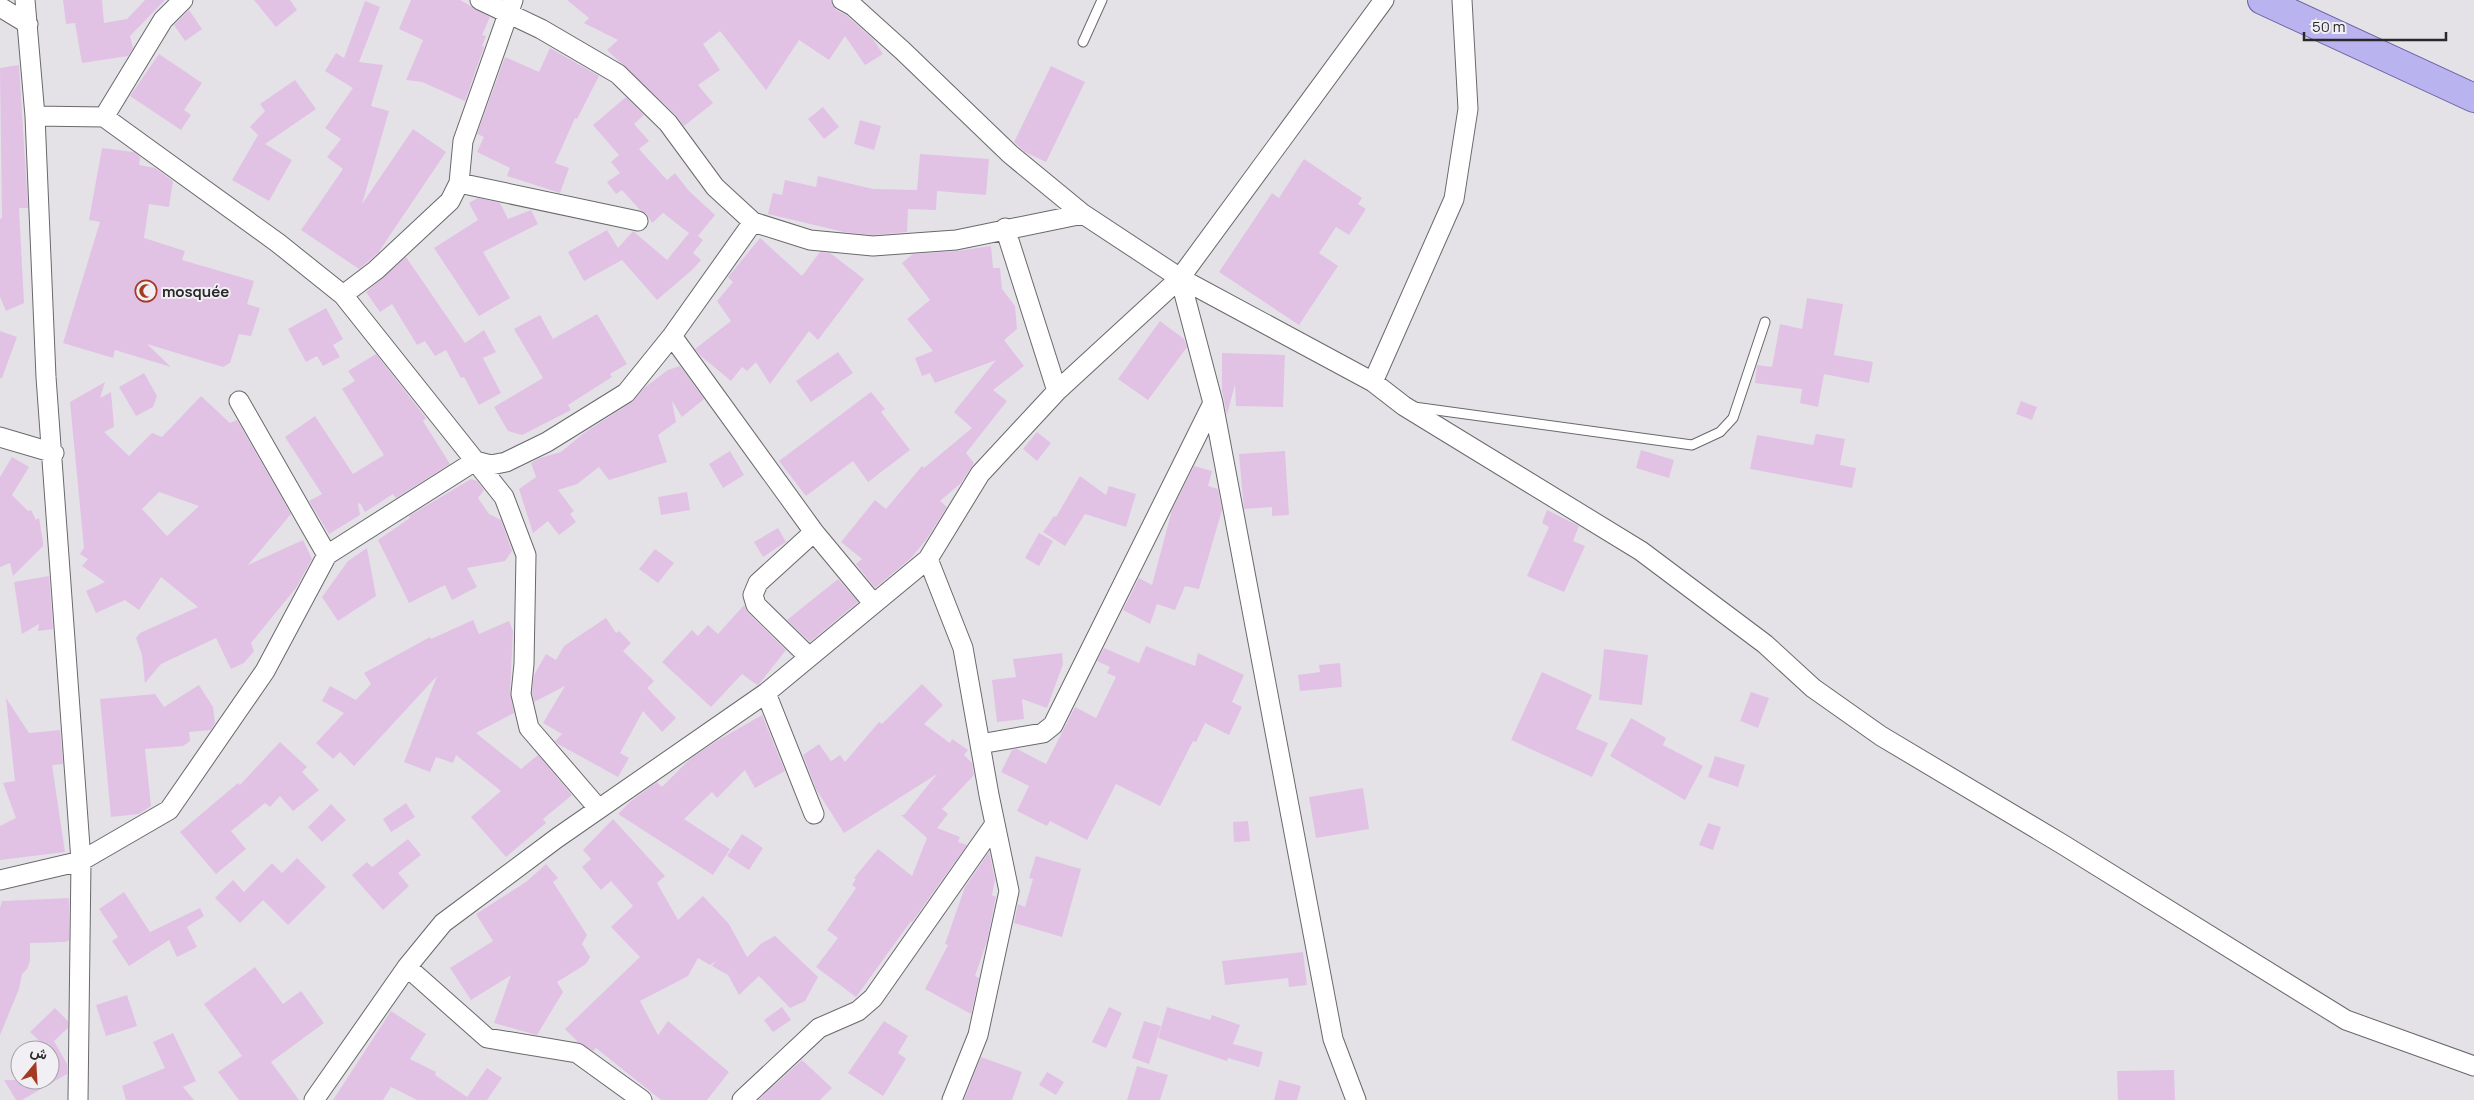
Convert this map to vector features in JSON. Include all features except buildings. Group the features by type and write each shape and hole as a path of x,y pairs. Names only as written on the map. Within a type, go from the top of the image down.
{"main road":[{"path":"2262,0 2474,98"}],"street":[{"path":"25,0 35,116 46,377 54,453 81,861 78,1100"},
{"path":"104,117 163,20 183,0"},
{"path":"480,0 511,7 541,29 624,79 668,123 715,186 753,222 810,240 872,246 956,240 1005,228 1083,214"},
{"path":"842,0 853,6 903,51 1010,154 1083,214 1180,278 1373,382 1404,406 1641,552 1766,644 1813,688 1881,736 2062,844 2346,1020 2474,1066"},
{"path":"314,1100 407,967 443,923 598,808 766,693 808,656 928,560 980,474 1057,391 1180,278 1384,0"},
{"path":"1373,382 1454,199 1468,109 1462,0"},
{"path":"0,7 28,24"},
{"path":"343,295 376,270 450,201 459,183 462,140 511,7"},
{"path":"35,116 104,117 278,243 343,295 504,497 526,555 524,664 521,694 529,728 598,808"},
{"path":"459,183 638,221"},
{"path":"0,880 81,861 169,810 265,671 327,556 475,461 492,465 506,462 547,442 626,393 672,336 753,222"},
{"path":"1005,228 1057,391"},
{"path":"1180,278 1213,403 1333,1040 1356,1100"},
{"path":"672,336 814,532 873,603"},
{"path":"239,401 327,556"},
{"path":"980,744 1043,733 1053,725 1213,403"},
{"path":"0,437 54,453"},
{"path":"808,656 756,605 752,596 758,583 814,532"},
{"path":"928,560 963,648 1009,891 978,1035 952,1100"},
{"path":"766,693 814,814"},
{"path":"742,1100 819,1028 858,1011 873,998 995,824"},
{"path":"407,967 487,1038 577,1053 642,1100"}],"lane":[{"path":"1083,42 1102,0"},
{"path":"1404,406 1470,413 1692,445 1720,432 1733,418 1765,322"}],"place":[{"name":"mosquée","path":"146,291"}]}
